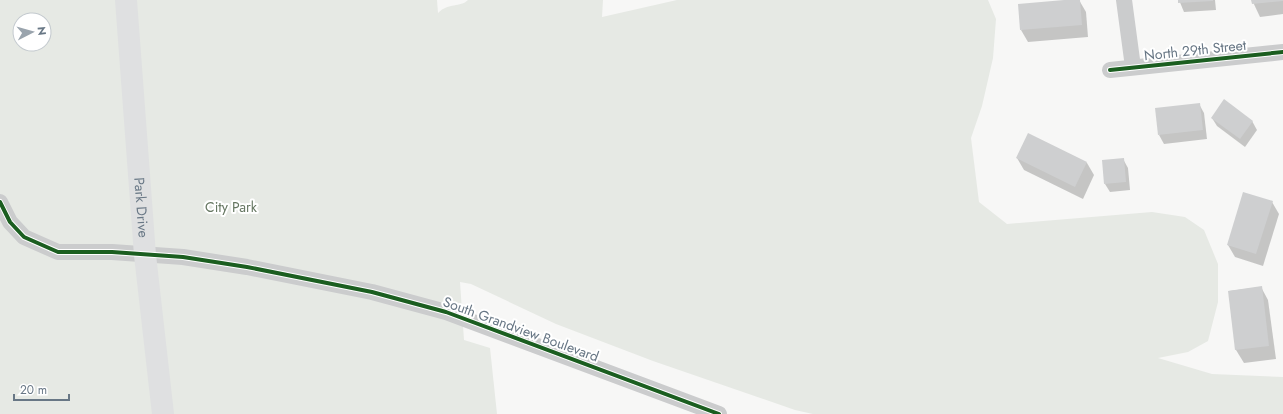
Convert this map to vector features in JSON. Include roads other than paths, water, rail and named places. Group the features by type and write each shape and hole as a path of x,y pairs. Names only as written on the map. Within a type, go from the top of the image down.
{"main road":[{"name":"Park Drive","path":"126,0 145,255 163,414"}],"street":[{"path":"1124,0 1133,67"},
{"name":"North 29th Street","path":"1110,70 1283,52"},
{"name":"South Grandview Boulevard","path":"0,202 10,222 24,237 58,252 112,252 183,257 247,267 372,292 453,315 720,414"}],"park label":[{"name":"City Park","path":"231,207"}]}
